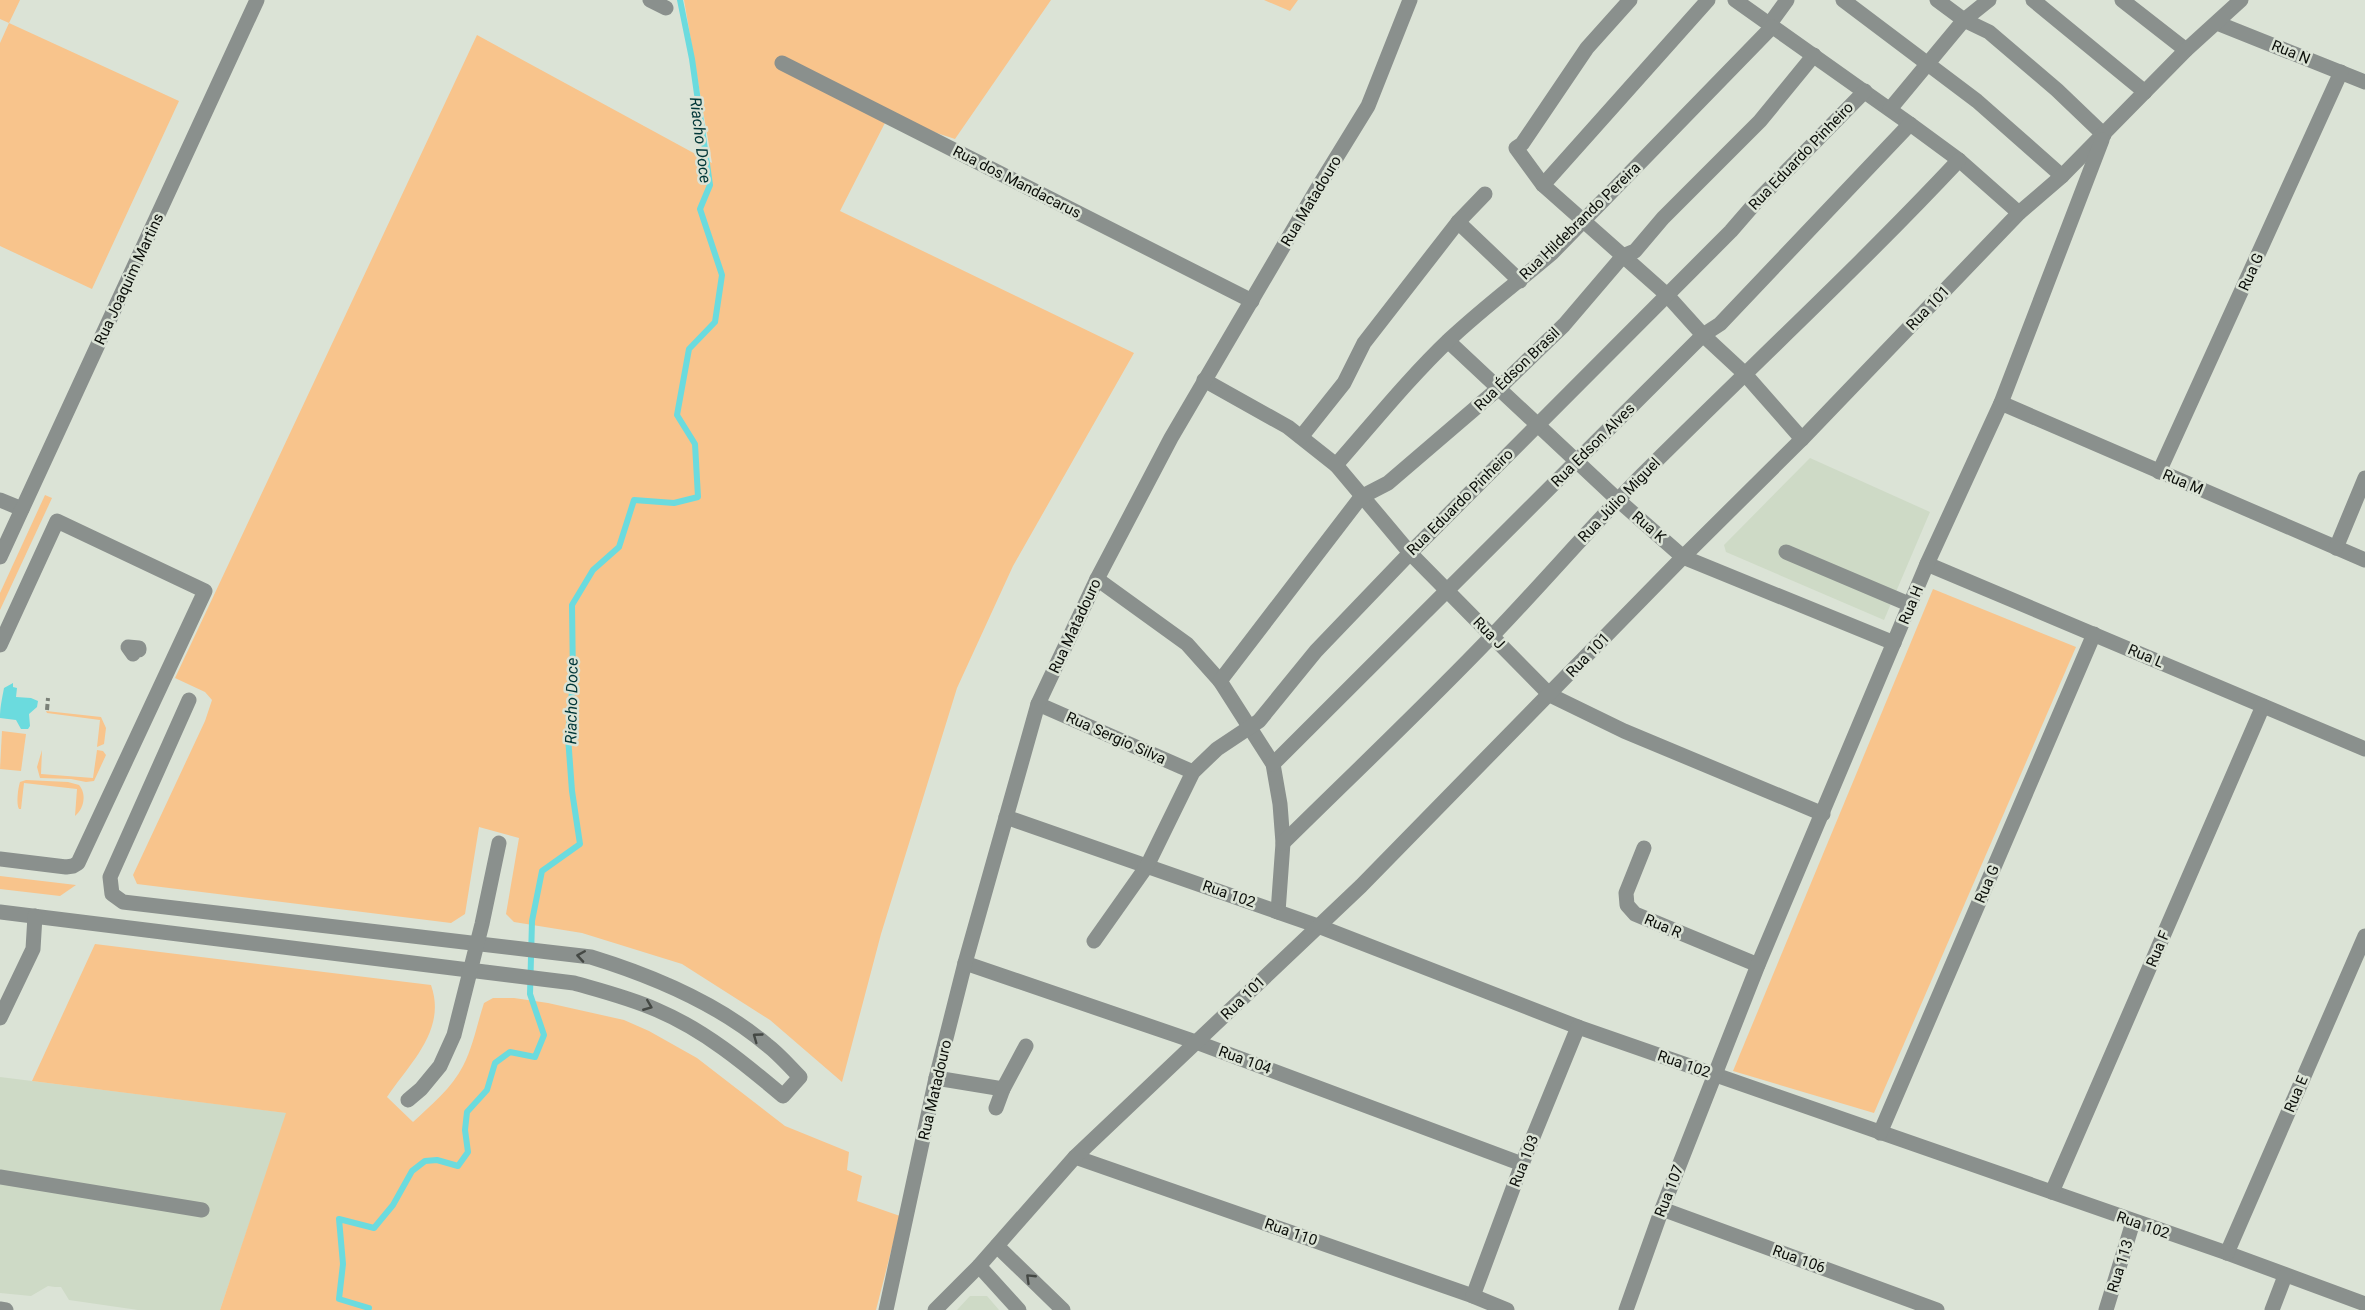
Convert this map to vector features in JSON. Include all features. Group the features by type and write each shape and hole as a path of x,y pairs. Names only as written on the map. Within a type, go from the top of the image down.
{"street":[{"name":"Rua Joaquim Martins","path":"0,557 257,0"},
{"path":"650,0 666,8"},
{"name":"Rua Matadouro","path":"886,1310 936,1078 965,963 1038,704 1097,579 1204,380 1368,106 1410,0"},
{"path":"1630,0 1587,48 1522,144 1516,148 1543,185 1666,294 1703,335 1744,374 1802,439"},
{"path":"1543,185 1708,0"},
{"path":"1735,0 1959,160 2019,213"},
{"name":"Rua Hildebrando Pereira","path":"1336,465 1449,341 1491,301 1520,281 1583,222 1771,26 1787,0"},
{"path":"1843,0 1977,101 2062,176"},
{"path":"1937,0 1964,20 1989,32 2057,90 2104,135"},
{"path":"1890,109 1964,20 1989,0"},
{"path":"2033,0 2145,92"},
{"path":"2122,0 2186,50"},
{"name":"Rua 101","path":"935,1310 979,1266 1075,1157 1361,886 1683,557 1802,439 2019,213 2062,176 2104,135 2235,2"},
{"name":"Rua N","path":"2217,22 2365,82"},
{"name":"Rua Édson Brasil","path":"1220,681 1361,497 1388,483 1500,387 1564,324 1623,256 1635,251 1663,218 1760,121 1814,56"},
{"name":"Rua dos Mandacarus","path":"782,63 1252,301"},
{"name":"Rua G","path":"2159,472 2341,72"},
{"name":"Rua Eduardo Pinheiro","path":"1094,941 1146,866 1193,772 1217,749 1259,721 1316,651 1410,553 1731,231 1757,201 1865,91"},
{"name":"Rua Edson Alves","path":"1274,764 1703,335 1728,315 1910,124"},
{"name":"Rua H","path":"1715,1074 1758,965 1894,643 2001,403 2104,135"},
{"name":"Rua Júlio Miguel","path":"1283,843 1492,636 1618,500 1744,374 1806,317 1959,160"},
{"path":"1301,437 1344,383 1364,343 1458,222 1485,194"},
{"path":"1458,222 1520,281"},
{"name":"Rua K","path":"1449,341 1618,500 1683,557 1894,643"},
{"name":"Rua J","path":"1204,380 1288,427 1336,465 1410,553 1550,695 1624,731 1824,813"},
{"name":"Rua M","path":"2001,403 2365,560"},
{"path":"2336,548 2365,478"},
{"path":"0,500 22,509"},
{"path":"0,645 57,521 205,591 78,863 66,867 0,859"},
{"path":"1786,552 1911,605"},
{"name":"Rua L","path":"1928,564 2365,748"},
{"path":"1097,579 1187,644 1220,681 1274,764 1283,843 1278,912"},
{"name":"Rua G","path":"1880,1133 2094,634"},
{"path":"0,912 552,980 602,991 659,1010 705,1036 783,1096 800,1077 768,1045 731,1019 691,996 591,957 123,902 112,894 110,877 189,700"},
{"name":"Rua Sergio Silva","path":"1038,704 1193,772"},
{"name":"Rua F","path":"2052,1192 2263,706"},
{"name":"Rua 102","path":"1006,817 1318,926 1578,1027 2227,1253 2365,1304"},
{"path":"408,1100 430,1080 448,1052 471,970 499,843"},
{"name":"Rua R","path":"1644,848 1626,893 1627,905 1635,914 1758,965"},
{"path":"0,1018 33,949 35,916"},
{"name":"Rua E","path":"2227,1253 2365,936"},
{"name":"Rua 104","path":"965,963 1196,1042 1522,1164"},
{"name":"Rua 103","path":"1473,1296 1522,1164 1578,1027"},
{"path":"996,1108 1003,1089 1026,1046"},
{"name":"Rua 107","path":"1626,1310 1662,1209 1715,1074"},
{"path":"936,1078 1003,1089"},
{"name":"Rua 110","path":"1075,1157 1473,1296 1507,1310"},
{"path":"0,1177 202,1210"},
{"name":"Rua 106","path":"1662,1209 1937,1310"},
{"name":"Rua 113","path":"2106,1310 2133,1222"},
{"path":"997,1246 1063,1310"},
{"path":"979,1266 1020,1310"},
{"path":"2272,1310 2285,1276"},
{"path":"0,1309 6,1310"}],"path":[{"path":"47,710 48,698"}],"shaded area":[{"path":"0,0 20,0 9,23 0,19"},
{"path":"684,0 1051,0 955,139 888,117 840,211 1134,353 1013,566 957,688 881,934 842,1082 770,1020 682,964 582,933 514,922 506,914 519,838 479,827 465,914 451,923 137,884 133,875 205,721 212,700 205,692 175,678 477,35 712,163"},
{"path":"1264,0 1298,0 1290,11"},
{"path":"9,23 179,101 92,289 0,246 0,43"},
{"path":"1810,458 1930,512 1884,620 1726,552 1724,545"},
{"path":"45,495 52,498 0,610 0,593"},
{"path":"1933,589 2076,647 1874,1113 1733,1071"},
{"path":"46,711 101,717 106,728 104,744 97,747 100,720 47,713"},
{"path":"2,731 26,734 21,771 0,769"},
{"path":"42,750 41,774 93,778 97,750 103,751 106,755 94,781 86,782 40,778 37,767"},
{"path":"26,780 68,782 79,785 84,797 81,809 75,816 77,789 24,783 21,809 19,809 17,800 19,785 20,782"},
{"path":"0,876 76,885 60,896 0,889"},
{"path":"95,944 431,985 435,1001 430,1031 424,1045 387,1097 413,1122 453,1082 470,1051 484,1003 493,998 514,998 548,1003 624,1020 649,1031 697,1058 785,1126 849,1152 847,1170 862,1176 857,1201 900,1216 876,1310 220,1310 286,1113 32,1081"},
{"path":"0,1077 287,1113 220,1310 138,1310 69,1300 61,1287 48,1286 31,1296 0,1293"},
{"path":"970,1296 987,1296 999,1310 957,1310"}],"water":[{"path":"13,683 13,687 17,688 16,697 38,701 37,707 29,714 28,729 21,729 16,720 0,718 4,688"}],"waterway":[{"name":"Riacho Doce","path":"368,1310 369,1308 339,1299 343,1264 339,1219 374,1228 393,1205 412,1171 425,1161 437,1160 458,1166 468,1152 465,1130 467,1112 487,1090 495,1063 510,1052 535,1057 544,1035 530,994 532,921 542,871 580,844 572,791 568,737 573,680 572,605 593,570 619,547 634,500 674,503 698,497 695,444 677,415 689,349 715,322 722,275 700,209 710,185 692,59 680,0"}]}
